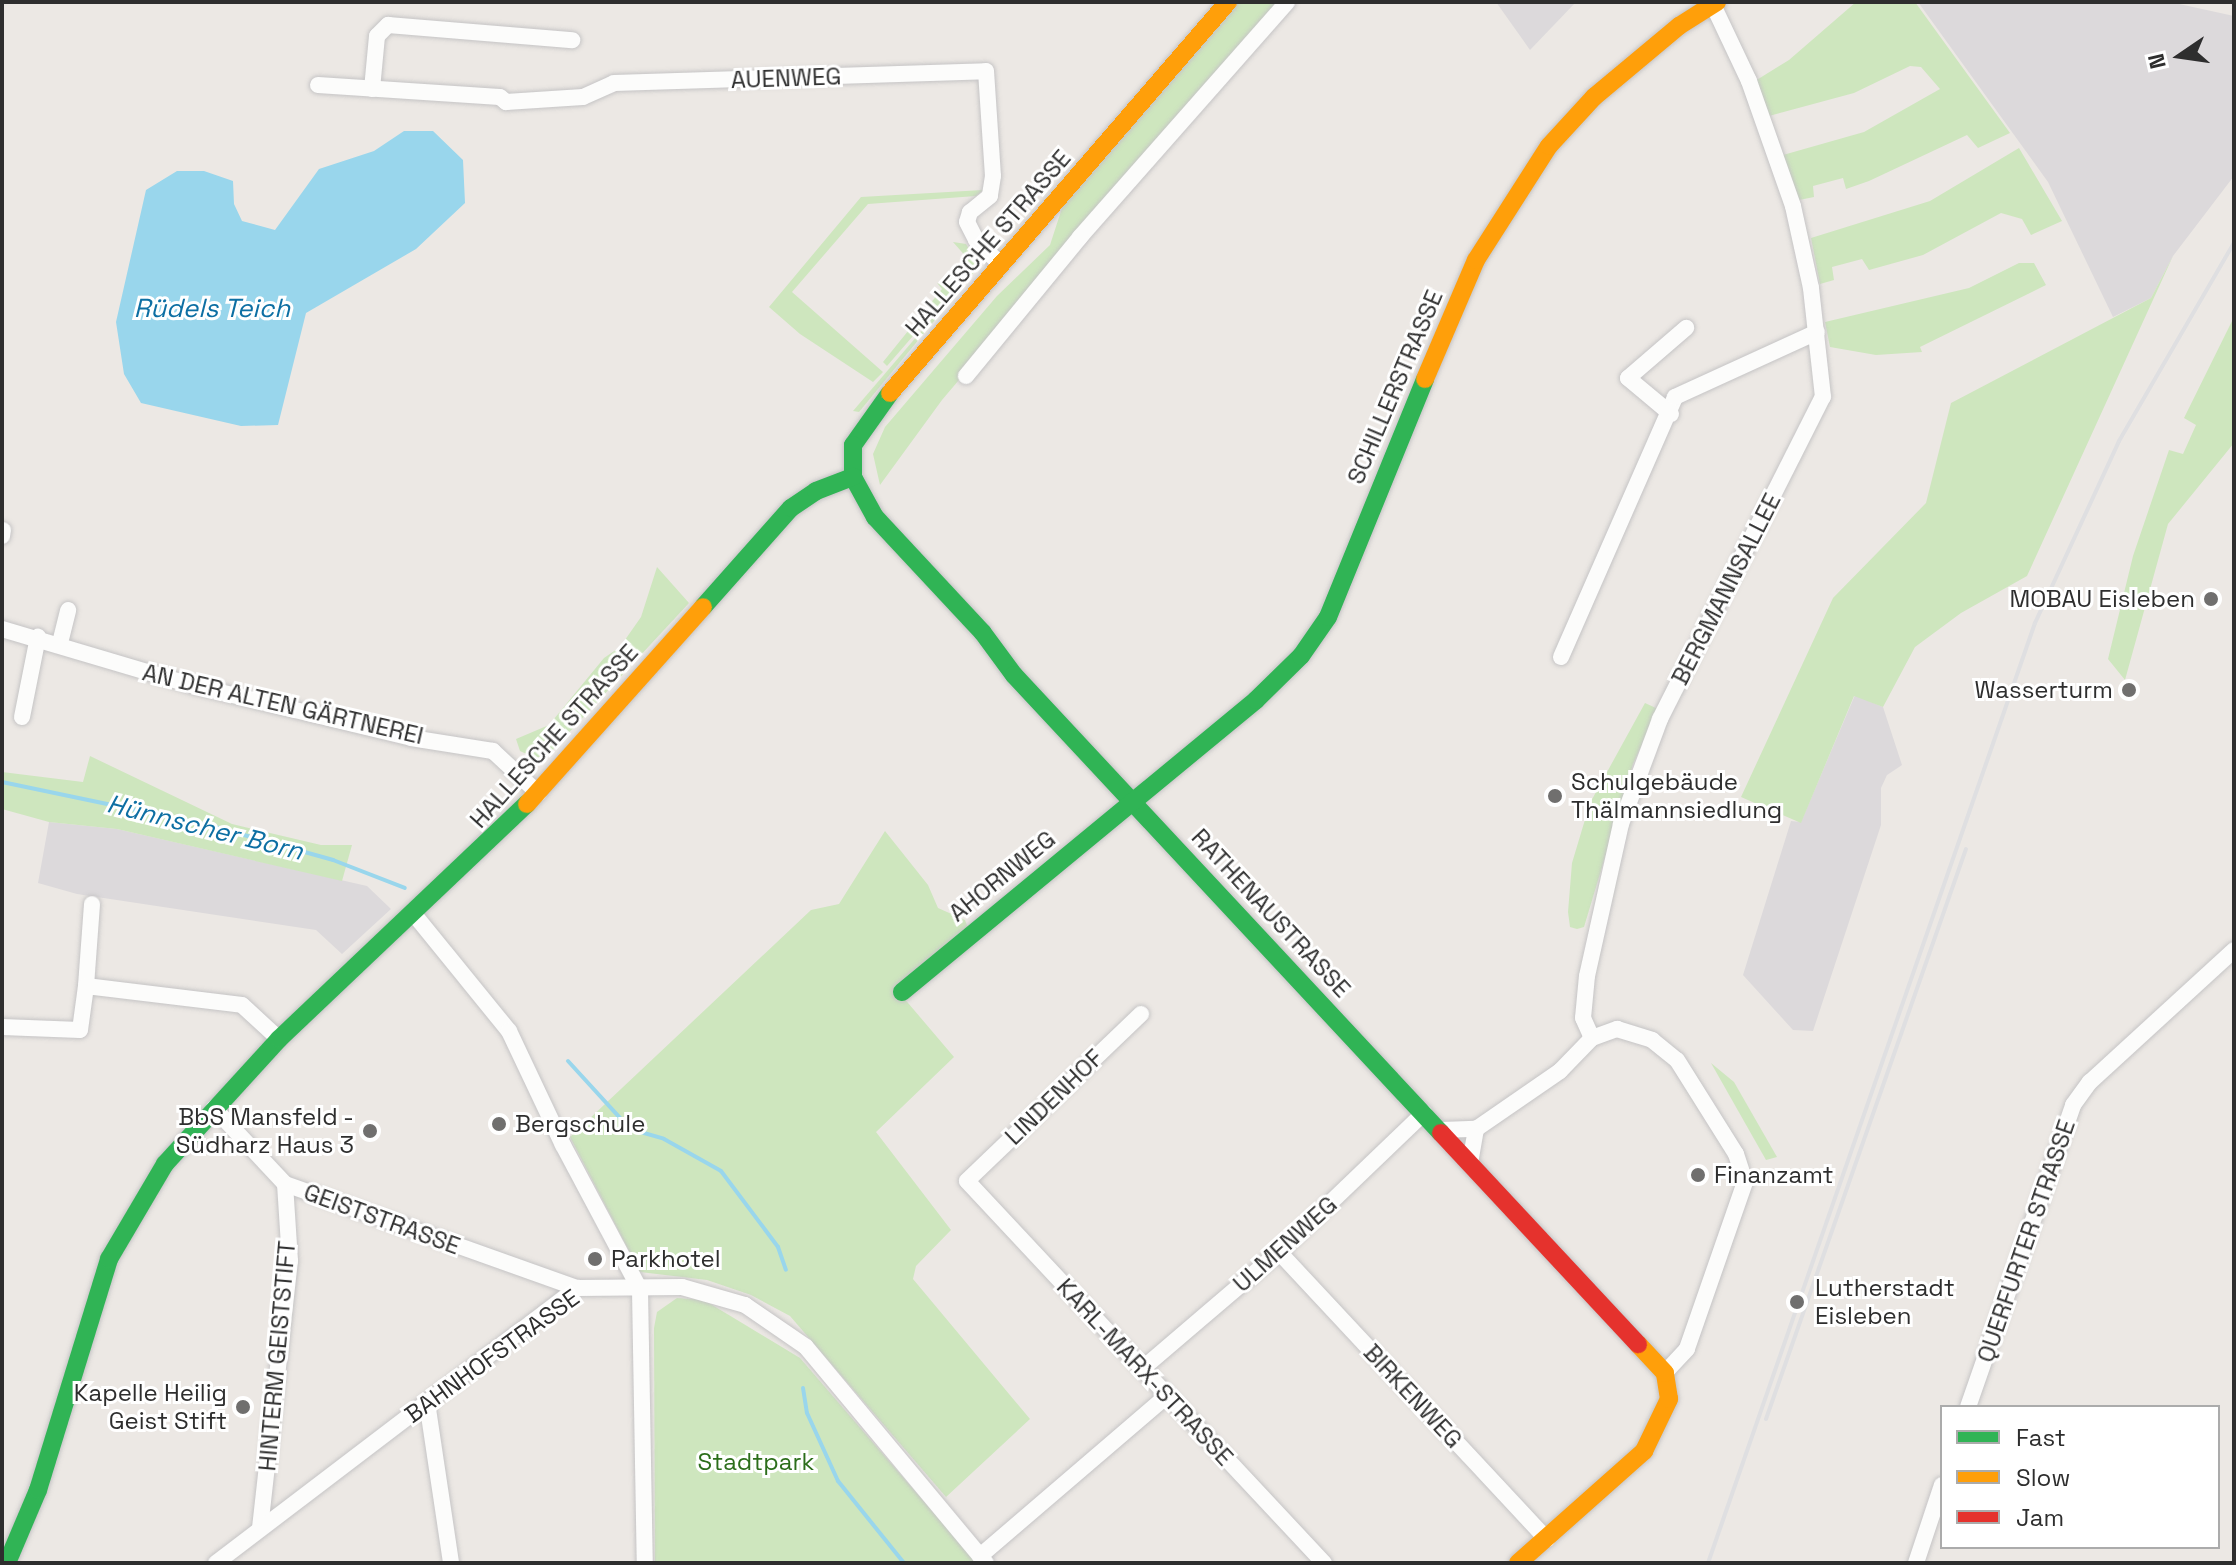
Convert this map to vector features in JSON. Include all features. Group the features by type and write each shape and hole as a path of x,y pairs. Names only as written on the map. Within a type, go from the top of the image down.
{"street":[{"name":"HALLESCHE STRASSE","path":"7,1563 38,1490 114,1247 155,1179 214,1108 279,1039 420,920 503,832 791,508 816,491 853,477 852,453 862,427 1228,2"},
{"path":"966,376 1081,236 1287,2"},
{"name":"BERGMANNSALLEE","path":"1592,1038 1583,1018 1587,976 1621,824 1660,719 1823,397 1817,332 1803,243 1782,168 1715,4"},
{"name":"SCHILLERSTRASSE","path":"1135,801 1301,656 1328,617 1356,538 1476,260 1549,146 1594,97 1679,26 1715,4"},
{"path":"372,89 377,36 388,25 572,40"},
{"name":"AUENWEG","path":"318,85 500,97 506,102 583,97 614,83 986,71 993,176 990,196 970,212 967,222 1001,265"},
{"path":"1671,414 1628,378 1686,328"},
{"path":"1561,657 1671,414 1675,397 1817,332"},
{"name":"RATHENAUSTRASSE","path":"853,477 884,526 983,633 1049,714 1135,801 1665,1373"},
{"path":"60,643 68,610"},
{"name":"AN DER ALTEN GÄRTNEREI","path":"2,629 60,643 195,686 411,738 493,751 538,793"},
{"path":"22,717 34,636"},
{"name":"AHORNWEG","path":"902,992 994,911 1135,801"},
{"path":"2,1027 80,1030 92,904"},
{"path":"420,920 509,1031 563,1145 640,1290 645,1563"},
{"name":"QUERFURTER STRASSE","path":"1969,1405 2073,1105 2090,1082 2234,950"},
{"path":"86,986 242,1005 279,1039"},
{"name":"LINDENHOF","path":"967,1181 1141,1014"},
{"path":"1441,1130 1476,1129 1560,1071 1592,1038 1617,1029 1652,1040 1677,1060 1743,1173 1741,1203 1692,1337 1665,1373 1669,1399 1644,1451 1518,1563"},
{"name":"GEISTSTRASSE","path":"214,1108 285,1184 577,1288"},
{"name":"ULMENWEG","path":"1142,1369 1279,1252 1424,1113"},
{"path":"1470,1163 1476,1129"},
{"name":"KARL-MARX-STRASSE","path":"967,1181 1324,1563"},
{"name":"HINTERM GEISTSTIFT","path":"260,1528 290,1261 285,1184"},
{"name":"BIRKENWEG","path":"1279,1252 1547,1539"},
{"name":"BAHNHOFSTRASSE","path":"216,1563 577,1288 640,1290 682,1287 745,1305 806,1347 983,1559"},
{"path":"983,1559 1167,1396"},
{"path":"427,1402 451,1563"},
{"path":"1916,1563 1940,1491"}],"shaded area":[{"path":"1496,2 1576,2 1530,50"},
{"path":"1918,2 2170,2 2234,16 2234,176 2173,256 2151,298 2113,317 2048,182"},
{"path":"1855,695 1883,707 1902,765 1887,775 1881,788 1881,825 1813,1031 1793,1030 1743,975 1791,821 1801,822"},
{"path":"49,822 117,829 367,886 391,909 342,954 316,930 77,894 38,883"}],"green space":[{"path":"1237,2 1279,2 942,400 880,485 873,454 885,427 997,296 1050,245 1063,205"},
{"path":"1856,2 1915,2 2010,133 1978,148 1967,135 1846,189 1843,178 1813,186 1814,197 1799,200 1783,155 1864,132 1940,89 1921,67 1910,66 1854,93 1769,116 1755,81 1789,60"},
{"path":"2019,148 2062,221 2031,235 2022,219 2001,213 1923,255 1869,270 1862,259 1832,267 1834,280 1820,284 1811,238 1930,201"},
{"path":"983,190 976,196 868,204 792,292 883,372 873,382 800,334 769,307 861,197"},
{"path":"953,242 966,244 977,262 887,366 883,362 942,289 937,283 944,286 968,259"},
{"path":"2173,256 2027,576 1961,613 1915,647 1883,707 1854,696 1801,823 1741,797 1833,598 1926,503 1951,403 2151,298"},
{"path":"2019,263 2034,263 2046,285 1920,347 1922,352 1876,355 1830,347 1825,322 1969,288"},
{"path":"981,264 859,412 853,411 976,267"},
{"path":"2234,317 2234,443 2168,524 2125,680 2108,659 2133,556 2169,450 2183,454 2196,425 2184,418"},
{"path":"657,567 689,603 549,754 535,758 520,751 516,739 549,725 604,658 620,647 641,617"},
{"path":"1645,703 1658,709 1633,764 1584,927 1570,927 1568,912 1572,863 1590,803"},
{"path":"90,756 232,824 321,845 352,845 342,881 117,829 49,822 2,809 2,772 83,782"},
{"path":"885,831 928,885 938,908 965,920 968,928 897,990 954,1057 876,1132 951,1230 916,1266 913,1279 1030,1419 946,1497 790,1316 751,1295 707,1280 640,1272 570,1137 811,910 839,904"},
{"path":"1711,1063 1734,1082 1777,1157 1766,1160"},
{"name":"Stadtpark","path":"677,1298 704,1300 800,1358 977,1563 655,1563 654,1328 657,1312"}],"water":[{"name":"Rüdels Teich","path":"404,131 433,131 463,160 465,203 416,249 306,313 278,425 241,426 141,403 124,374 116,322 146,190 177,171 204,171 233,181 234,204 242,221 275,230 319,169 374,151"}],"waterway":[{"name":"Hünnscher Born","path":"2,782 208,825 333,860 405,888"},
{"name":"Hünnscher Born","path":"568,1061 630,1129 664,1139 721,1171 778,1247 786,1270"},
{"name":"Hünnscher Born","path":"803,1388 807,1413 838,1481 904,1563"}],"railway":[{"path":"1708,1563 2035,623 2119,441 2234,243"},
{"path":"1766,1419 1966,849"}],"traffic: fast":[{"path":"902,992 1256,700 1301,656 1328,617 1425,379"},
{"path":"890,393 853,445 853,477 875,517 983,633 1014,675 1441,1133"},
{"path":"703,607 791,508 816,491 853,477"},
{"path":"7,1563 38,1490 109,1259 165,1164 279,1039 527,804"}],"traffic: slow":[{"path":"890,393 1228,2"},
{"path":"1425,379 1476,260 1549,146 1594,97 1679,26 1717,2"},
{"path":"527,804 703,607"},
{"path":"1518,1563 1644,1451 1669,1399 1665,1373 1638,1344"}],"traffic: jam":[{"path":"1441,1133 1638,1344"}],"place":[{"name":"MOBAU Eisleben","path":"2211,599"},
{"name":"Wasserturm","path":"2129,690"},
{"name":"Schulgebäude Thälmannsiedlung","path":"1555,796"},
{"name":"Bergschule","path":"499,1124"},
{"name":"BbS Mansfeld - Südharz Haus 3","path":"370,1131"},
{"name":"Finanzamt","path":"1698,1175"},
{"name":"Parkhotel","path":"595,1259"},
{"name":"Lutherstadt Eisleben","path":"1797,1302"},
{"name":"Kapelle Heilig Geist Stift","path":"243,1407"}]}
